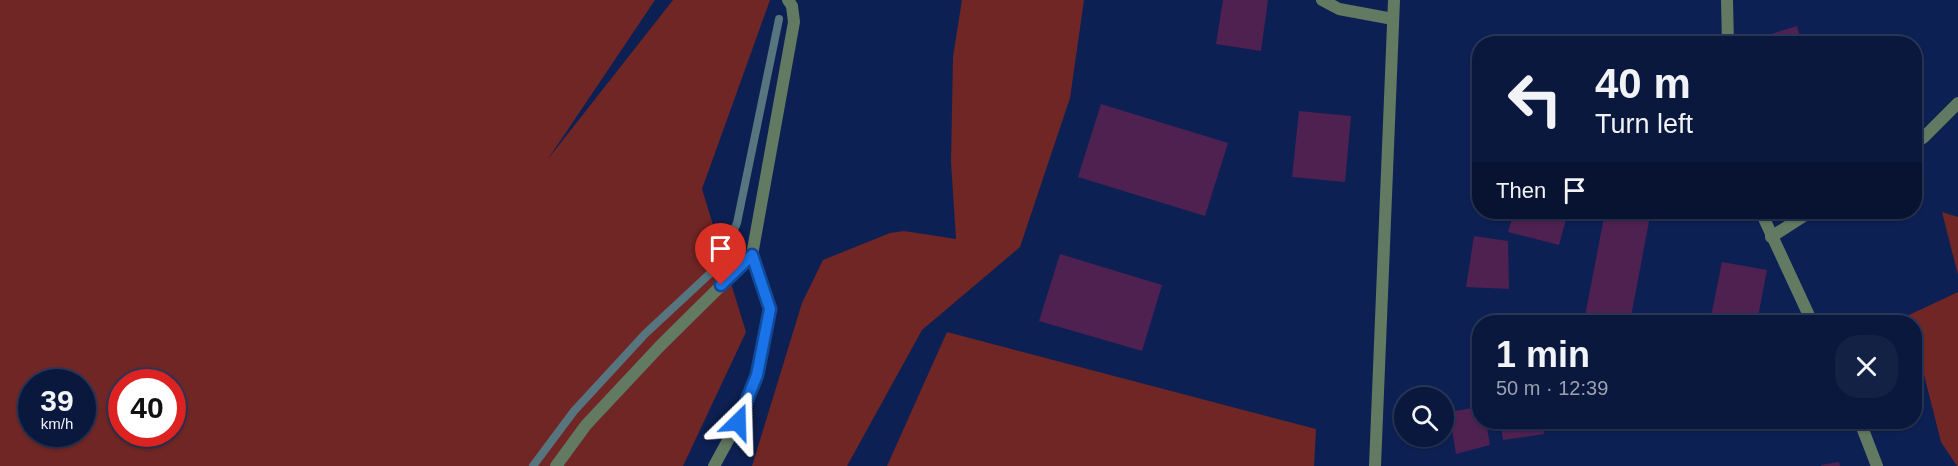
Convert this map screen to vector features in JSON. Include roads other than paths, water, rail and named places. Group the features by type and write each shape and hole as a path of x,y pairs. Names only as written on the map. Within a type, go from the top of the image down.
{"street":[{"path":"714,466 738,422 757,375 770,309 752,255 794,21 792,6 788,0"},
{"path":"1322,0 1339,9 1393,19"},
{"path":"1375,466 1394,0"},
{"path":"1727,0 1728,36"},
{"path":"1922,138 1958,103"},
{"path":"1764,219 1809,315"},
{"path":"1771,237 1799,219"},
{"path":"556,466 586,425 660,346 752,255"},
{"path":"1863,429 1877,466"}],"waterway":[{"path":"533,466 574,411 645,334 717,267 737,223 779,19"}]}
